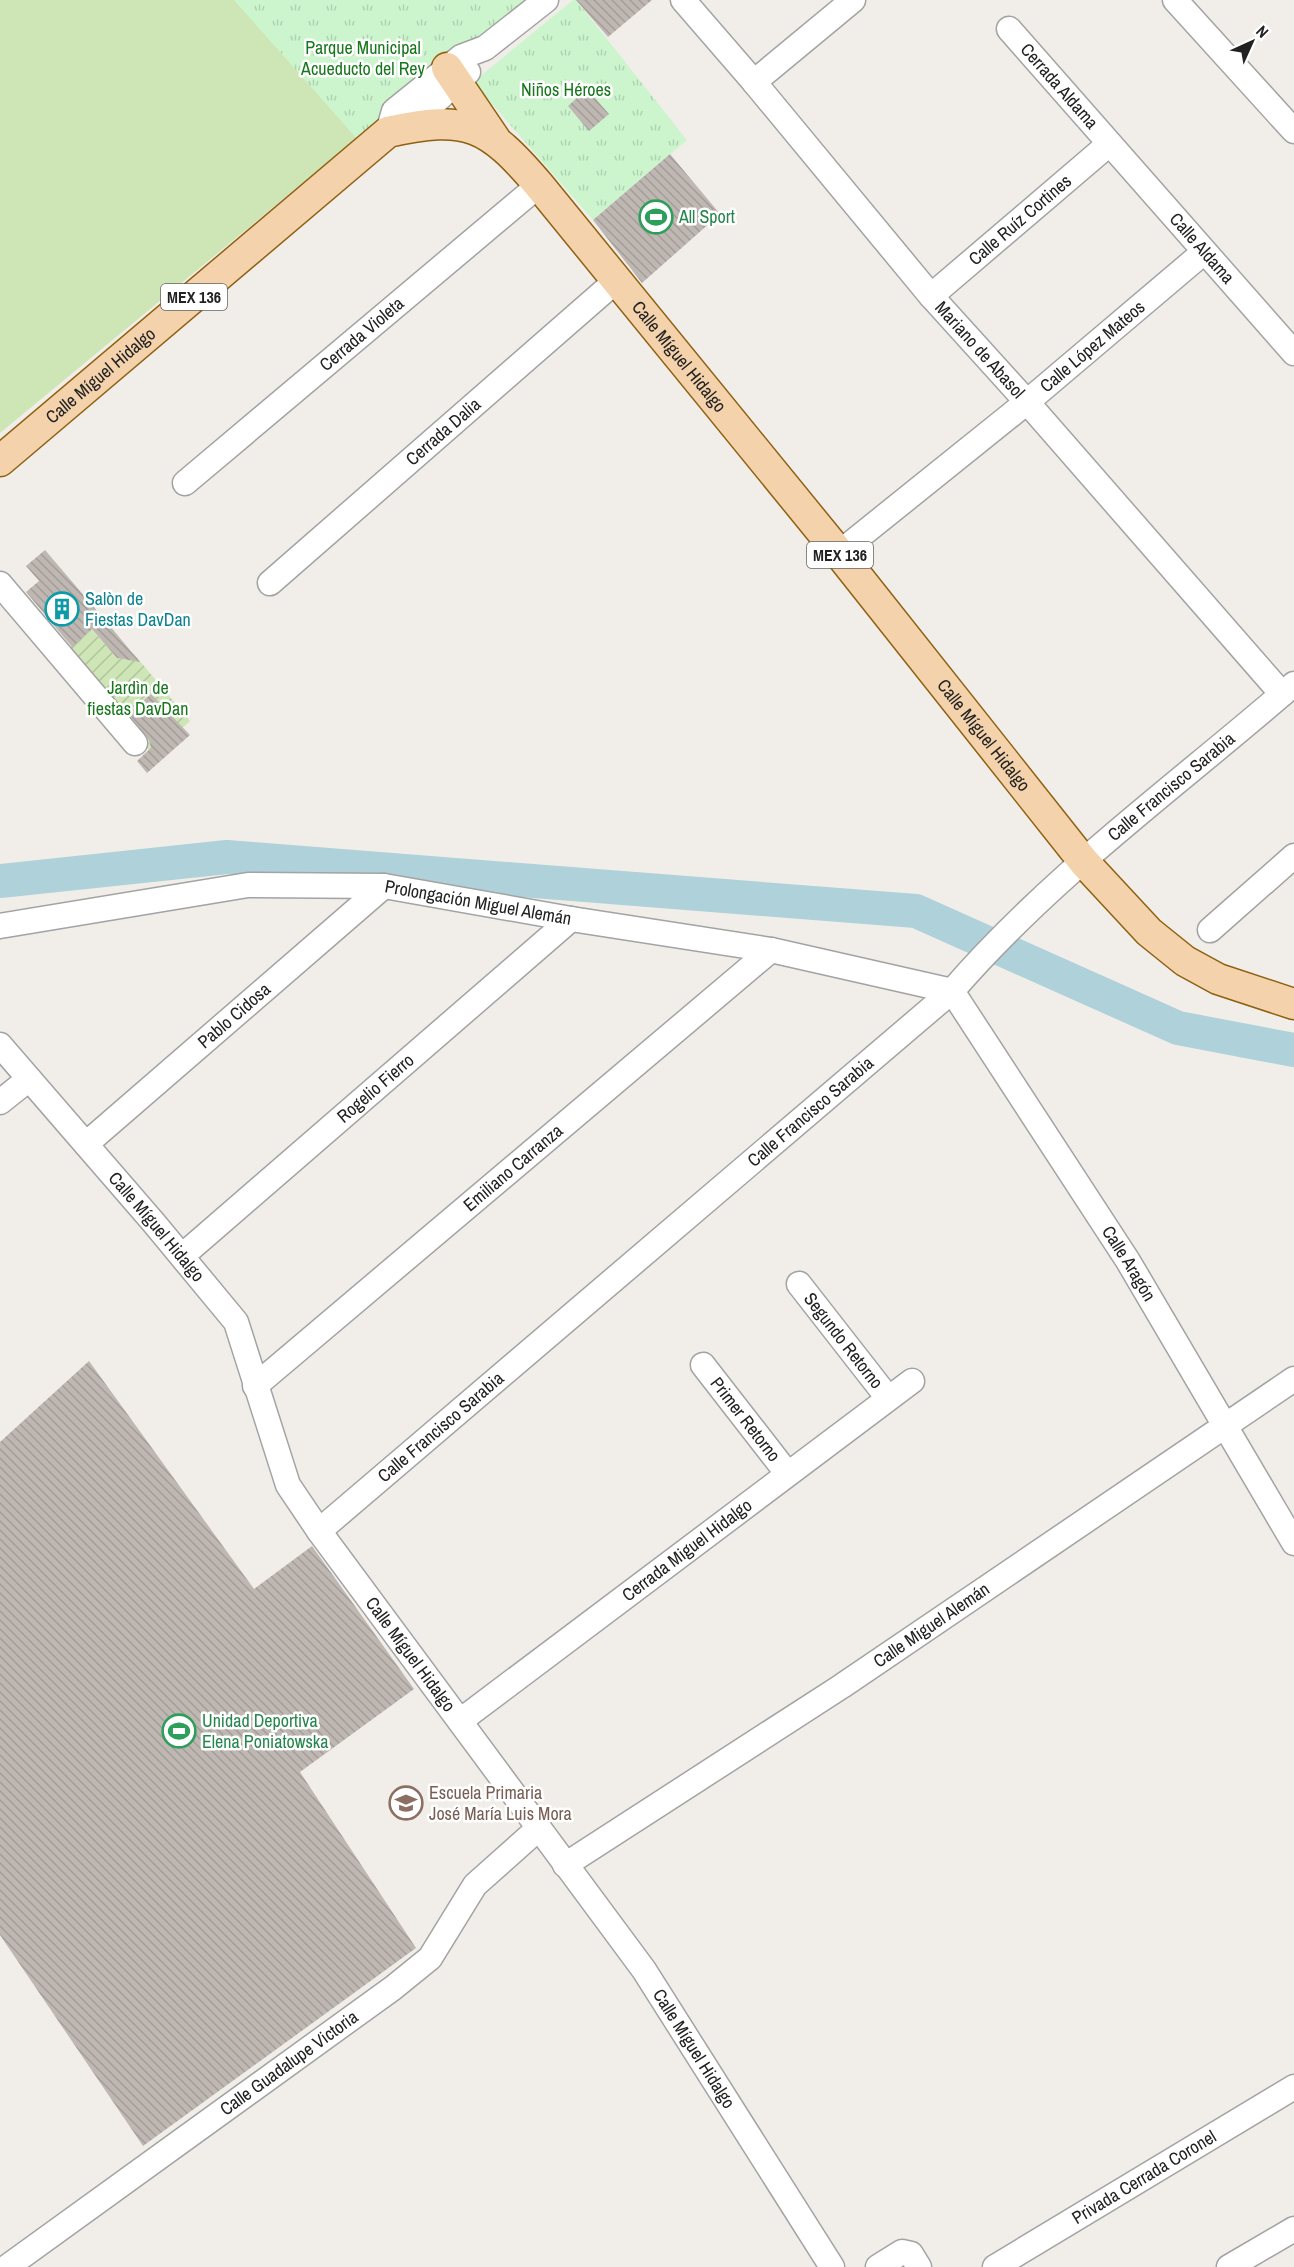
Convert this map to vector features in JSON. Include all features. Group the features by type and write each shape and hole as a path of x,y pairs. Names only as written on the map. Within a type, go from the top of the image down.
{"main road":[{"path":"452,75 495,139"},
{"name":"Calle Míguel Hidalgo","path":"0,461 397,130 441,123 460,124 478,130 495,139 512,153 539,185 839,553 1084,862 1149,932 1185,961 1218,979 1294,1004"}],"street":[{"path":"397,130 394,111 452,75 471,69 485,48 546,0"},
{"name":"Mariano de Abasol","path":"682,0 754,82 931,296 1288,689"},
{"path":"754,82 853,0"},
{"path":"1175,0 1294,131"},
{"name":"Cerrada Aldama","path":"1009,29 1109,144"},
{"name":"Calle Aldama","path":"1109,144 1294,353"},
{"name":"Calle Ruíz Cortines","path":"931,296 1109,144"},
{"name":"Cerrada Violeta","path":"185,483 539,185"},
{"name":"Calle López Mateos","path":"839,553 1027,402 1204,252"},
{"name":"Cerrada Dalia","path":"270,583 617,280"},
{"path":"0,584 135,743"},
{"name":"Calle Francisco Sarabia","path":"319,1531 958,983 1006,933 1084,862 1288,689"},
{"path":"1210,930 1294,856"},
{"name":"Prolongación Miguel Alemán","path":"0,926 248,885 384,886 958,983"},
{"name":"Pablo Cidosa","path":"86,1144 384,886"},
{"name":"Rogelio Fierro","path":"182,1256 571,919"},
{"name":"Emiliano Carranza","path":"255,1386 771,950"},
{"name":"Calle Aragón","path":"958,983 1128,1261 1294,1543"},
{"name":"Calle Míguel Hidalgo","path":"0,1045 236,1322 288,1485 319,1531 644,1970 832,2267"},
{"path":"0,1102 29,1079"},
{"name":"Segundo Retorno","path":"799,1284 888,1398"},
{"name":"Primer Retorno","path":"703,1365 788,1473"},
{"name":"Calle Miguel Alemán","path":"565,1865 843,1686 1224,1424 1294,1379"},
{"name":"Cerrada Miguel Hidalgo","path":"460,1721 912,1381"},
{"name":"Calle Guadalupe Victoria","path":"7,2267 393,1988 430,1958 475,1885 540,1828"},
{"name":"Privada Cerrada Coronel","path":"995,2267 1294,2087"},
{"path":"1229,2267 1294,2229"},
{"path":"878,2267 902,2252 911,2254 919,2267"}],"green space":[{"path":"0,0 524,0 0,433"},
{"name":"Parque Municipal Acueducto del Rey","path":"234,0 524,0 357,139"},
{"name":"Niños Héroes","path":"573,0 576,0 687,140 593,220 473,82"},
{"name":"Jardìn de fiestas DavDan","path":"92,629 117,658 128,660 134,654 190,721 153,755 65,652"}],"building":[{"path":"576,0 652,0 608,37"},
{"path":"587,89 609,114 589,131 568,106"},
{"name":"All Sport","path":"670,154 720,214 642,283 593,220"},
{"name":"Salòn de Fiestas DavDan","path":"45,550 140,662 117,658 92,629 72,647 26,592 39,581 26,566"},
{"path":"151,694 190,735 147,773 137,761 151,748 149,740 129,714"},
{"name":"Unidad Deportiva Elena Poniatowska","path":"89,1361 254,1589 312,1546 414,1689 300,1772 416,1948 143,2146 0,1935 0,1442"}],"waterway":[{"path":"0,881 227,857 916,911 1178,1028 1294,1050"}],"place":[{"name":"All Sport","path":"656,217"},
{"name":"Salòn de Fiestas DavDan","path":"62,609"},
{"name":"Unidad Deportiva Elena Poniatowska","path":"179,1731"},
{"name":"Escuela Primaria José María Luis Mora","path":"406,1803"}]}
